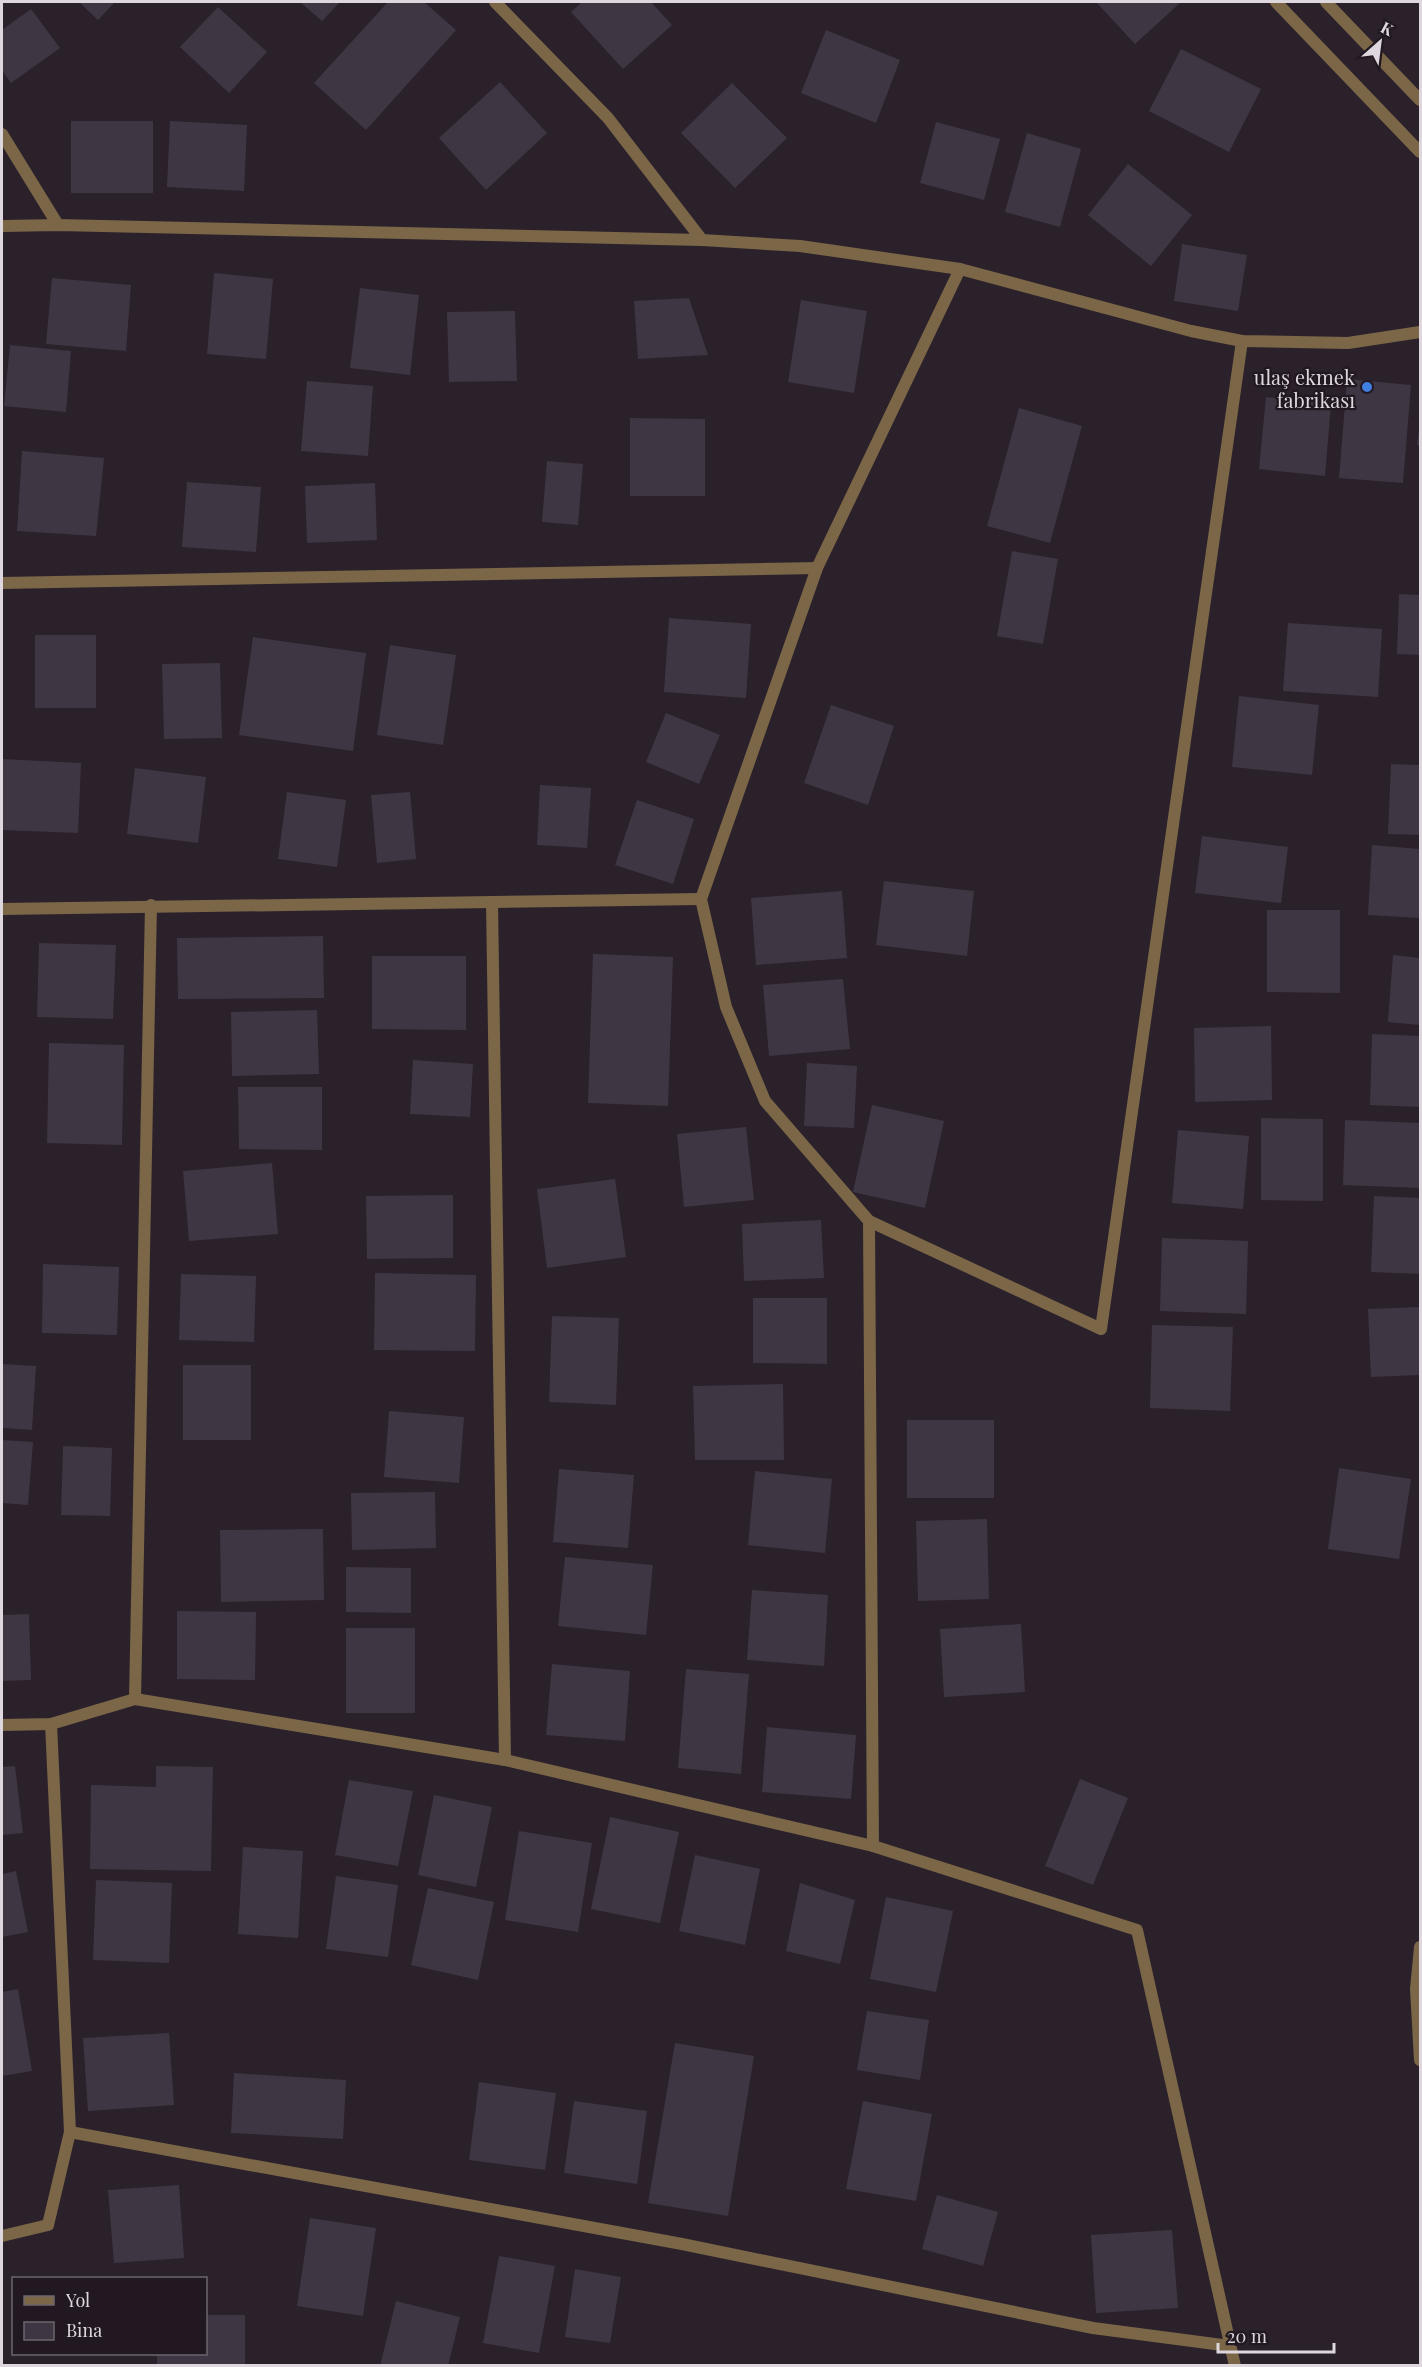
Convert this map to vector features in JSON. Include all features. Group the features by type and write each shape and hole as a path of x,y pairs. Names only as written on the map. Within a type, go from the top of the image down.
{"street":[{"path":"495,2 608,118 702,240"},
{"path":"1276,2 1420,152"},
{"path":"1326,2 1418,92"},
{"path":"2,134 58,225"},
{"path":"2,226 58,225 702,240 800,246 960,269 1169,325 1242,341 1348,343 1420,332"},
{"path":"960,269 817,568 700,899 726,1007 765,1101 869,1221 1101,1329 1242,341"},
{"path":"2,583 817,568"},
{"path":"2,909 151,905 700,899"},
{"path":"492,903 505,1760"},
{"path":"135,1699 151,905"},
{"path":"869,1221 873,1846"},
{"path":"2,1725 51,1724 135,1699 505,1760 873,1846 1137,1929 1235,2366"},
{"path":"2,2236 48,2225 70,2132 51,1724"},
{"path":"1420,1947 1416,1989 1420,2060"},
{"path":"70,2132 694,2246 1093,2328 1230,2346"}],"building":[{"path":"79,2 115,2 98,20"},
{"path":"300,2 340,2 322,21"},
{"path":"388,2 424,2 456,30 366,130 314,83"},
{"path":"582,2 651,2 672,25 623,69 571,12"},
{"path":"1096,2 1181,2 1135,44"},
{"path":"218,7 267,52 229,93 180,47"},
{"path":"31,9 60,48 11,83 2,70 2,30"},
{"path":"826,30 900,60 876,123 801,93"},
{"path":"1181,49 1261,89 1229,152 1149,111"},
{"path":"500,82 547,133 486,190 439,138"},
{"path":"732,83 787,138 735,188 681,133"},
{"path":"71,121 153,121 153,193 71,193"},
{"path":"170,121 247,125 244,191 167,187"},
{"path":"936,122 1000,139 984,200 920,183"},
{"path":"1027,133 1081,149 1060,227 1005,212"},
{"path":"1128,164 1192,215 1151,266 1088,215"},
{"path":"1182,244 1247,255 1238,311 1174,301"},
{"path":"214,273 273,279 266,359 207,354"},
{"path":"52,278 131,285 126,351 46,344"},
{"path":"360,288 419,295 410,375 350,368"},
{"path":"689,298 708,355 638,359 634,301"},
{"path":"801,300 867,311 854,393 788,382"},
{"path":"515,311 517,381 449,382 447,312"},
{"path":"10,345 71,351 66,412 4,406"},
{"path":"1347,379 1411,385 1403,483 1339,478"},
{"path":"307,381 373,386 368,456 301,451"},
{"path":"1266,397 1331,404 1325,476 1259,469"},
{"path":"1019,408 1082,426 1050,543 987,526"},
{"path":"630,418 705,419 705,496 630,496"},
{"path":"1419,430 1420,445 1417,445"},
{"path":"22,451 104,458 96,536 17,531"},
{"path":"547,461 583,464 578,525 542,522"},
{"path":"187,482 261,487 256,552 182,547"},
{"path":"375,483 377,540 307,543 305,486"},
{"path":"1012,551 1058,559 1043,644 997,636"},
{"path":"1399,594 1420,595 1420,655 1397,654"},
{"path":"669,618 751,624 746,698 664,692"},
{"path":"1288,623 1382,629 1378,697 1283,691"},
{"path":"35,635 96,635 96,708 35,708"},
{"path":"253,637 366,653 353,751 239,735"},
{"path":"390,645 456,655 443,745 377,735"},
{"path":"220,663 222,738 164,739 162,664"},
{"path":"1239,696 1319,705 1312,775 1232,767"},
{"path":"831,705 894,726 868,805 804,783"},
{"path":"666,713 720,735 699,784 646,762"},
{"path":"2,759 81,763 78,833 2,830"},
{"path":"1391,764 1420,765 1420,835 1388,834"},
{"path":"135,768 206,777 198,843 127,834"},
{"path":"540,785 591,788 587,848 537,845"},
{"path":"287,792 346,800 337,867 278,859"},
{"path":"410,792 416,859 377,863 371,795"},
{"path":"637,800 694,819 673,884 615,865"},
{"path":"1202,836 1288,847 1281,903 1195,893"},
{"path":"1372,845 1420,849 1420,918 1368,915"},
{"path":"884,881 974,891 967,956 876,945"},
{"path":"842,891 847,958 756,965 751,898"},
{"path":"1267,910 1340,910 1340,993 1267,992"},
{"path":"323,936 324,998 178,999 177,938"},
{"path":"39,943 116,945 113,1019 37,1017"},
{"path":"593,954 673,957 668,1106 588,1103"},
{"path":"1393,955 1420,958 1420,1025 1388,1022"},
{"path":"372,956 466,956 466,1030 372,1029"},
{"path":"843,979 850,1049 769,1056 763,985"},
{"path":"317,1010 319,1074 232,1076 231,1012"},
{"path":"1271,1026 1272,1100 1195,1102 1194,1028"},
{"path":"1372,1034 1420,1036 1420,1107 1370,1105"},
{"path":"49,1043 124,1045 122,1145 47,1143"},
{"path":"413,1060 473,1064 470,1117 410,1114"},
{"path":"807,1063 857,1066 854,1128 804,1126"},
{"path":"238,1087 322,1087 322,1150 239,1149"},
{"path":"872,1105 944,1121 925,1208 853,1192"},
{"path":"1261,1118 1323,1119 1323,1201 1261,1200"},
{"path":"1345,1120 1420,1123 1420,1188 1343,1185"},
{"path":"746,1127 754,1200 684,1207 677,1134"},
{"path":"1178,1130 1249,1136 1243,1209 1172,1203"},
{"path":"272,1163 278,1234 189,1241 183,1171"},
{"path":"615,1179 626,1257 547,1268 537,1189"},
{"path":"453,1195 453,1258 367,1259 366,1196"},
{"path":"1374,1196 1420,1198 1420,1274 1371,1272"},
{"path":"821,1220 824,1278 744,1281 742,1224"},
{"path":"1162,1238 1248,1241 1246,1314 1160,1311"},
{"path":"43,1264 119,1267 117,1335 42,1333"},
{"path":"375,1273 476,1275 475,1351 374,1350"},
{"path":"181,1274 256,1276 254,1342 179,1340"},
{"path":"753,1298 827,1298 827,1364 753,1363"},
{"path":"1420,1307 1420,1375 1371,1377 1368,1309"},
{"path":"552,1316 619,1318 616,1405 549,1402"},
{"path":"1152,1325 1233,1327 1230,1411 1150,1408"},
{"path":"2,1364 36,1366 32,1430 2,1428"},
{"path":"183,1365 251,1365 251,1440 183,1440"},
{"path":"783,1384 784,1460 695,1460 693,1386"},
{"path":"389,1411 464,1417 459,1483 384,1477"},
{"path":"907,1420 994,1420 994,1498 907,1498"},
{"path":"2,1440 33,1442 28,1505 2,1503"},
{"path":"63,1446 112,1448 110,1516 61,1515"},
{"path":"1339,1468 1411,1479 1399,1559 1328,1549"},
{"path":"559,1469 634,1475 628,1548 553,1542"},
{"path":"755,1471 832,1479 825,1553 748,1545"},
{"path":"435,1492 436,1548 352,1550 351,1493"},
{"path":"987,1519 989,1599 918,1601 916,1521"},
{"path":"323,1529 324,1600 221,1602 220,1530"},
{"path":"565,1557 653,1565 646,1635 558,1626"},
{"path":"346,1567 411,1568 411,1613 346,1612"},
{"path":"752,1590 828,1595 824,1666 747,1660"},
{"path":"177,1611 256,1612 255,1680 177,1679"},
{"path":"29,1614 31,1680 2,1681 2,1615"},
{"path":"1021,1624 1025,1692 944,1697 940,1629"},
{"path":"346,1628 415,1628 415,1713 346,1713"},
{"path":"552,1664 630,1671 625,1741 546,1735"},
{"path":"686,1669 749,1674 741,1774 678,1768"},
{"path":"767,1727 856,1735 851,1799 762,1792"},
{"path":"15,1766 23,1833 2,1835 2,1767"},
{"path":"156,1766 213,1767 211,1871 90,1869 91,1785 156,1787"},
{"path":"1080,1779 1128,1798 1093,1885 1045,1866"},
{"path":"349,1780 413,1791 398,1866 335,1855"},
{"path":"434,1795 492,1807 476,1887 418,1875"},
{"path":"610,1817 679,1832 660,1923 591,1909"},
{"path":"519,1831 592,1843 578,1932 505,1920"},
{"path":"243,1847 303,1851 298,1938 238,1934"},
{"path":"695,1855 760,1869 745,1945 679,1931"},
{"path":"16,1871 28,1932 2,1937 2,1874"},
{"path":"336,1876 398,1885 388,1957 326,1949"},
{"path":"96,1880 172,1883 169,1963 93,1960"},
{"path":"800,1883 855,1900 840,1964 786,1951"},
{"path":"428,1888 494,1902 478,1980 411,1965"},
{"path":"886,1897 953,1911 936,1992 870,1979"},
{"path":"18,1989 32,2071 2,2076 2,1992"},
{"path":"867,2011 929,2020 920,2080 857,2070"},
{"path":"169,2033 174,2105 88,2111 83,2038"},
{"path":"675,2043 754,2056 728,2216 648,2203"},
{"path":"234,2073 346,2080 343,2139 231,2133"},
{"path":"479,2082 556,2093 545,2170 469,2160"},
{"path":"574,2101 647,2111 637,2184 564,2173"},
{"path":"863,2101 932,2114 916,2201 846,2189"},
{"path":"179,2185 184,2258 114,2263 108,2190"},
{"path":"937,2195 998,2212 983,2266 922,2249"},
{"path":"310,2218 376,2228 363,2316 297,2306"},
{"path":"1172,2230 1178,2308 1096,2313 1091,2235"},
{"path":"499,2256 555,2266 539,2353 483,2343"},
{"path":"575,2269 621,2277 610,2343 565,2337"},
{"path":"396,2301 460,2317 448,2366 380,2366"},
{"path":"207,2315 245,2315 245,2366 157,2366 157,2355 207,2355"}],"place":[{"name":"ulaş ekmek fabrikası","path":"1367,387"}]}
